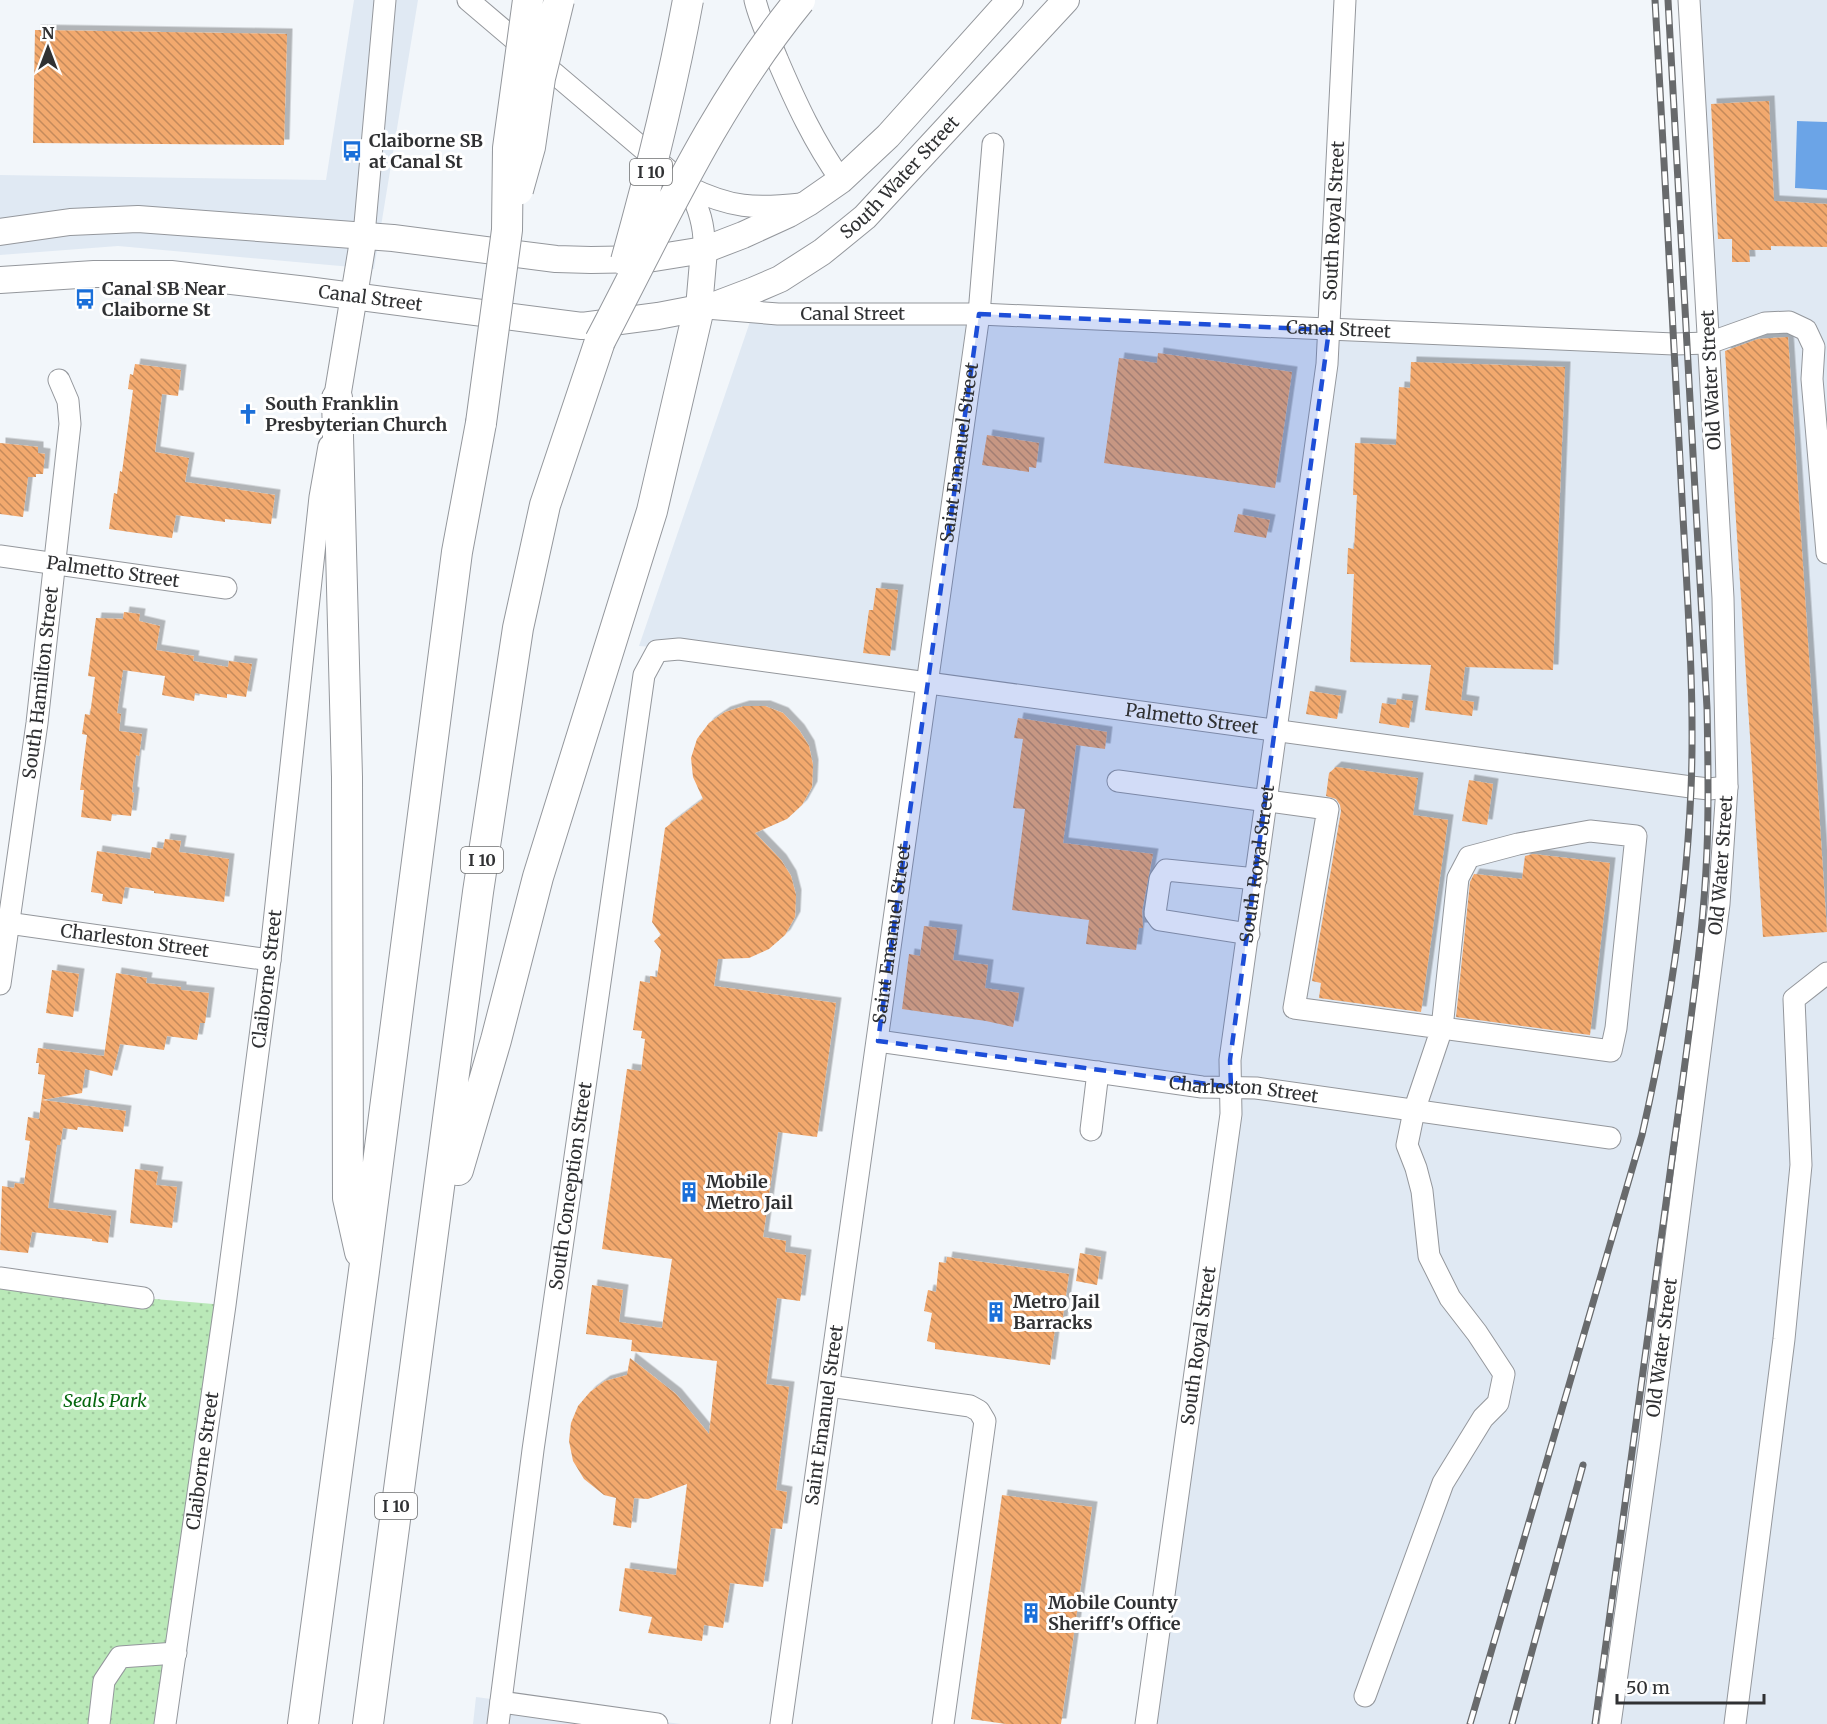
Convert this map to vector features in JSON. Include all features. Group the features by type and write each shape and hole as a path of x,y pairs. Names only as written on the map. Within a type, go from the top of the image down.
{"highway":[{"path":"303,1724 457,552 481,423 507,230 508,148 528,0"},
{"path":"507,230 530,147 540,78 559,0"},
{"name":"I 10","path":"368,1724 478,892 518,628 545,505 624,270 652,167 680,47 688,0"},
{"path":"600,340 699,148 752,65 800,0"},
{"path":"426,1289 467,1136 496,1041 538,877 652,511 699,308"},
{"path":"337,398 347,777 348,1198 364,1271"}],"main road":[{"name":"South Water Street","path":"704,250 768,225 808,203 841,180 888,136 1010,0"},
{"name":"South Water Street","path":"699,308 729,300 780,279 839,240 892,189 1066,0"},
{"path":"0,232 70,222 138,219 364,235 556,259 648,259 704,250 699,308"},
{"name":"Claiborne Street","path":"337,398 352,296 364,235"},
{"name":"Canal Street","path":"2,279 94,274 171,274 582,326 699,308"}],"street":[{"path":"364,235 386,0"},
{"path":"468,0 688,187 716,199 756,208 808,203"},
{"path":"755,0 759,15 799,109 818,147 841,180"},
{"name":"South Royal Street","path":"1146,1724 1231,1114 1230,1060 1327,364 1345,0"},
{"name":"Old Water Street","path":"1610,1724 1650,1440 1719,904 1727,787 1723,598 1689,0"},
{"name":"Saint Emanuel Street","path":"781,1724 979,314 993,144"},
{"path":"688,187 703,222 704,250"},
{"name":"Canal Street","path":"699,308 778,314 979,314 1674,344 1709,342 1766,323 1789,322 1806,330 1814,347 1812,379 1827,553"},
{"name":"South Hamilton Street","path":"0,984 4,922 37,723 70,424 68,401 59,380"},
{"name":"Claiborne Street","path":"165,1724 225,1305 270,960 320,497 337,398"},
{"name":"Palmetto Street","path":"0,555 226,588"},
{"name":"Palmetto Street","path":"657,651 679,649 1691,787 1709,789 1727,787"},
{"name":"South Conception Street","path":"498,1724 534,1439 644,675 657,651"},
{"path":"1118,781 1328,809 1294,1008 1442,1028 1611,1051 1616,1028 1636,836 1590,831 1518,844 1468,857 1458,878 1442,1028 1414,1111 1407,1145 1422,1191 1429,1256 1450,1298 1504,1374 1498,1403 1483,1418 1443,1483 1365,1696"},
{"path":"1249,934 1160,920 1155,913 1160,879 1166,870 1257,879"},
{"name":"Charleston Street","path":"4,922 270,960"},
{"path":"1735,1724 1784,1339 1801,1165 1794,999 1827,973"},
{"name":"Charleston Street","path":"878,1041 1202,1087 1257,1088 1610,1138"},
{"path":"1091,1130 1098,1072"},
{"path":"0,1278 143,1298"},
{"path":"829,1386 970,1406 979,1411 985,1421 943,1724"},
{"path":"99,1724 104,1682 120,1657 176,1653"},
{"path":"501,1702 657,1724"}],"highlighted area":[{"path":"979,314 1329,330 1230,1060 1231,1087 878,1041"}],"shaded area":[{"path":"354,0 418,0 374,269 118,246 0,255 0,175 326,180"},
{"path":"1697,0 1827,0 1827,122 1797,121 1795,188 1827,190 1827,1724 1146,1724 1231,1088 878,1041 927,683 679,649 639,646 753,313 1709,342"},
{"path":"476,1697 681,1724 473,1724"}],"green space":[{"name":"Seals Park","path":"0,1278 143,1298 225,1305 165,1724 0,1724"}],"water":[{"path":"1797,121 1827,122 1827,190 1795,188"}],"building":[{"path":"35,30 287,34 284,145 33,143"},
{"path":"1769,101 1774,201 1827,204 1827,247 1771,246 1771,250 1749,250 1750,262 1732,262 1732,239 1718,239 1711,104"},
{"path":"1788,337 1827,932 1763,937 1725,351 1758,339"},
{"path":"1158,353 1292,372 1275,488 1104,463 1119,358 1157,363"},
{"path":"1411,362 1565,367 1553,670 1465,667 1461,700 1474,702 1472,716 1425,710 1431,665 1350,662 1354,574 1347,574 1348,548 1354,549 1357,495 1353,495 1355,443 1396,445 1399,387 1410,388"},
{"path":"135,364 181,370 178,396 162,394 155,452 189,458 185,482 275,495 271,524 225,519 225,522 176,515 172,538 109,529 114,493 117,494 120,471 122,472 133,390 128,389 130,374 133,375"},
{"path":"987,435 1039,443 1036,468 1029,467 1029,472 982,465"},
{"path":"0,443 38,447 38,453 45,454 43,474 28,477 23,517 0,514"},
{"path":"1238,514 1270,520 1266,538 1234,532"},
{"path":"876,588 898,590 890,656 863,653 869,610 873,610"},
{"path":"124,612 140,614 139,621 160,626 156,650 194,656 193,661 228,667 229,661 252,664 246,697 227,694 227,698 195,693 194,701 162,695 165,676 123,670 117,713 121,714 119,731 142,734 139,756 136,755 131,816 112,814 111,821 81,817 84,790 80,790 87,735 82,734 85,714 90,715 95,677 88,676 96,618 123,619"},
{"path":"1310,691 1341,696 1337,719 1306,714"},
{"path":"1397,699 1413,701 1409,728 1379,723 1382,703 1396,705"},
{"name":"Mobile Metro Jail","path":"744,706 765,706 783,713 799,730 809,746 813,765 812,787 802,805 787,819 755,833 781,860 791,876 796,895 795,917 785,935 769,949 749,958 718,959 714,986 836,1003 817,1137 778,1132 763,1237 786,1241 785,1252 806,1255 800,1301 777,1298 766,1384 789,1387 776,1490 787,1492 782,1529 771,1528 763,1587 730,1583 723,1628 704,1625 702,1641 648,1633 652,1617 619,1611 625,1568 676,1575 687,1484 648,1499 634,1498 631,1528 613,1525 616,1498 604,1495 584,1479 573,1461 569,1441 571,1423 578,1406 590,1392 605,1381 627,1375 630,1358 676,1394 709,1434 717,1361 631,1351 632,1340 586,1334 592,1285 623,1290 619,1322 662,1328 672,1259 602,1249 627,1069 641,1071 645,1039 641,1038 642,1031 633,1030 640,981 650,983 650,976 657,977 661,950 654,941 661,935 652,922 665,828 703,799 693,777 691,758 697,739 709,723 725,712"},
{"path":"1018,718 1107,732 1105,749 1076,745 1063,843 1153,854 1142,911 1143,928 1139,928 1136,950 1086,944 1089,920 1012,910 1025,809 1013,808 1023,739 1014,738"},
{"path":"1336,767 1418,778 1413,815 1448,820 1421,1012 1319,998 1321,983 1312,981 1341,811 1336,799 1326,796 1329,773"},
{"path":"1469,780 1493,784 1487,825 1462,821"},
{"path":"165,839 181,841 179,852 229,859 224,902 125,887 122,904 102,901 103,894 91,892 97,851 150,859 152,847 163,849"},
{"path":"1533,854 1610,863 1590,1035 1456,1017 1470,882 1474,874 1522,879 1525,856"},
{"path":"924,926 957,930 953,960 988,965 985,988 1019,993 1013,1027 902,1009 909,954 920,956"},
{"path":"52,970 79,974 73,1017 46,1013"},
{"path":"116,973 147,978 146,983 209,993 205,1023 200,1023 197,1040 167,1036 164,1050 120,1044 112,1076 85,1069 82,1093 42,1100 126,1111 123,1132 78,1127 77,1130 63,1128 60,1145 57,1145 48,1208 111,1216 108,1243 32,1232 28,1253 0,1250 2,1186 14,1188 15,1183 24,1184 30,1141 25,1140 28,1117 39,1119 45,1075 38,1074 39,1063 36,1063 38,1048 104,1056"},
{"path":"135,1169 158,1172 156,1185 177,1187 172,1228 130,1223"},
{"path":"1080,1253 1101,1257 1097,1285 1076,1281"},
{"name":"Metro Jail Barracks","path":"947,1257 1069,1274 1061,1330 1055,1329 1050,1365 935,1349 935,1343 927,1341 932,1313 924,1311 928,1290 936,1292 939,1262 946,1263"},
{"name":"Mobile County Sheriff's Office","path":"1002,1495 1092,1507 1061,1724 1006,1724 971,1719"}],"railway":[{"path":"1470,1724 1642,1135 1668,1007 1685,877 1691,790 1691,681 1655,0"},
{"path":"1595,1724 1691,1021 1706,878 1707,708 1668,0"},
{"path":"1512,1724 1583,1465"}],"place":[{"name":"Claiborne SB at Canal St","path":"352,151"},
{"name":"Canal SB Near Claiborne St","path":"85,299"},
{"name":"South Franklin Presbyterian Church","path":"248,414"},
{"name":"Mobile Metro Jail","path":"689,1192"},
{"name":"Metro Jail Barracks","path":"996,1312"},
{"name":"Mobile County Sheriff's Office","path":"1031,1613"}]}
